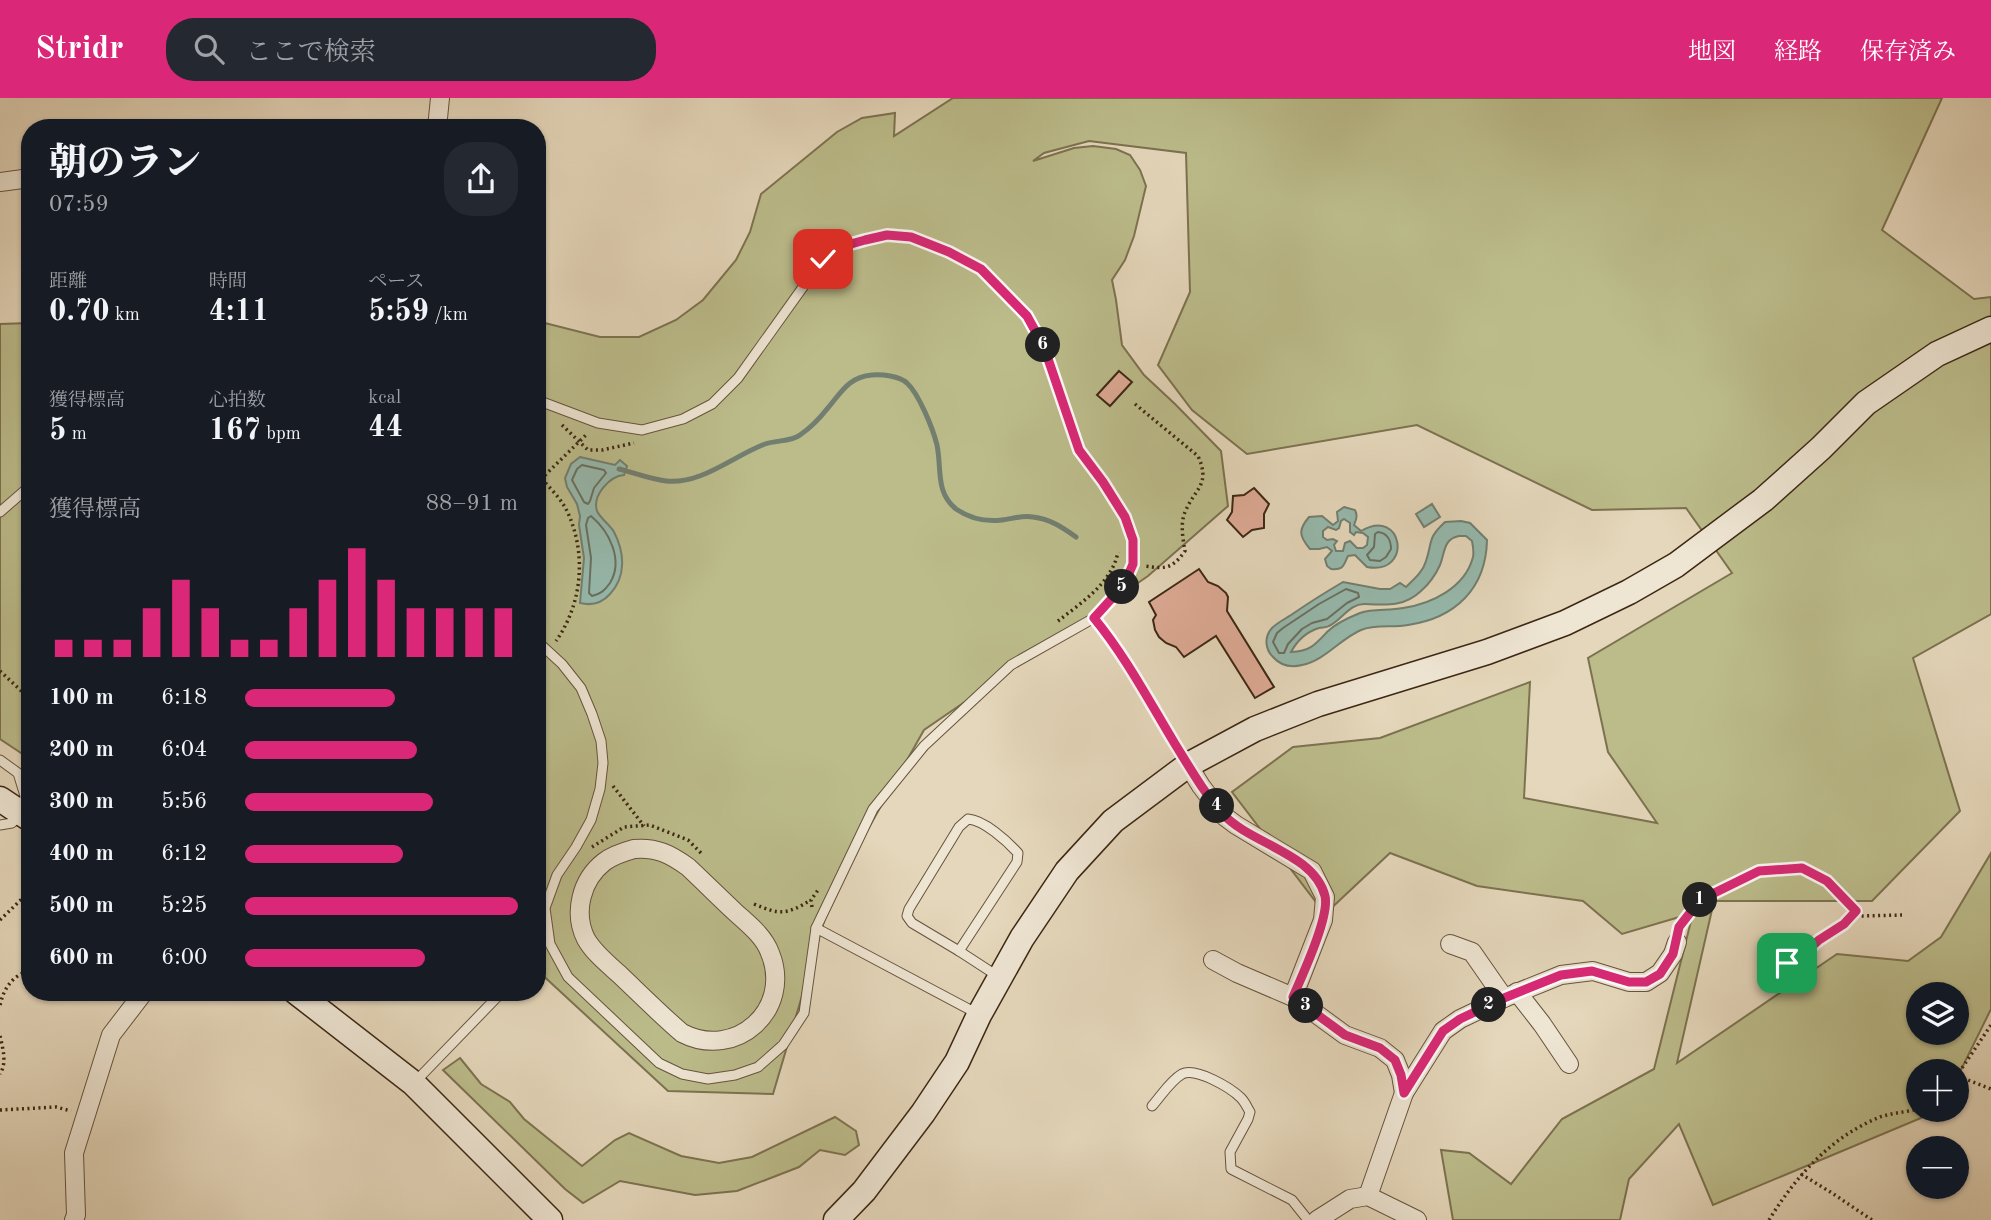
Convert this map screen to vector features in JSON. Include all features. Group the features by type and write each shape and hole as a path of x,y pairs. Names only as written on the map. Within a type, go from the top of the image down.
{"street":[{"path":"438,119 440,98"},
{"path":"0,182 21,179"},
{"path":"835,1220 864,1191 923,1113 957,1062 979,1015 1022,938 1067,871 1113,821 1188,765 1255,729 1318,704 1500,647 1565,623 1629,592 1676,565 1763,500 1866,403 1937,354 1991,329"},
{"path":"1188,765 1224,816 1312,871 1325,897 1323,920 1293,997"},
{"path":"0,799 17,819"},
{"path":"634,849 664,852 688,867 760,936 771,953 774,965 777,982 769,1008 759,1021 736,1037 706,1042 682,1033 671,1024 592,947 579,919 581,895 592,875 614,856 634,849"},
{"path":"1368,1196 1404,1093 1443,1031 1460,1019 1561,975 1592,971 1629,982 1646,982 1660,974 1677,942"},
{"path":"1450,944 1472,952 1542,1024 1569,1064"},
{"path":"1213,960 1293,997 1345,1035 1380,1048 1395,1060 1404,1093"},
{"path":"74,1220 74,1153 111,1035 137,1001"},
{"path":"308,1001 413,1083 550,1220"},
{"path":"1317,1220 1350,1199 1368,1196 1417,1220"}],"lane":[{"path":"546,403 598,423 642,430 682,419 712,404 738,378 823,259 844,246 865,240 887,235 911,237 949,252 981,269 1027,316 1044,347 1079,450 1125,517 1133,540 1133,564 1124,585 1094,618 1011,665 924,746 873,809 816,929 804,1013 783,1045 758,1067 735,1076 708,1079 682,1074 659,1063 568,977 550,944 546,915"},
{"path":"0,512 21,494"},
{"path":"1094,618 1115,644 1188,765"},
{"path":"546,648 581,688 601,741 603,763 600,789 591,820 557,875 546,905"},
{"path":"0,760 18,773 21,783"},
{"path":"959,951 1017,862 1018,853 977,820 968,819 959,827 907,916 912,923 1000,978"},
{"path":"816,929 979,1015"},
{"path":"413,1083 493,1001"},
{"path":"1152,1106 1175,1080 1189,1072 1198,1073 1216,1082 1241,1098 1250,1112 1230,1152 1231,1169 1292,1200 1308,1220"}],"path":[{"path":"1133,564 1163,569 1177,563 1185,551 1182,532 1184,514 1204,482 1203,468 1198,456 1135,404"},
{"path":"546,474 598,423"},
{"path":"579,441 588,450 603,450 638,442"},
{"path":"546,484 566,509 580,555 580,580 576,597 562,632 549,651"},
{"path":"1059,621 1091,595 1111,571 1118,548"},
{"path":"0,671 21,691"},
{"path":"590,848 624,827 650,825 688,840 707,858"},
{"path":"1677,942 1679,927 1700,900 1759,871 1802,868 1827,881 1861,916 1902,915"},
{"path":"0,920 21,900"},
{"path":"754,904 769,910 789,912 811,900"},
{"path":"1766,976 1844,924 1856,911"},
{"path":"0,1005 3,992 12,980 21,975"},
{"path":"1969,1059 1991,1025"},
{"path":"0,1036 4,1055 0,1074"},
{"path":"1969,1081 1991,1088"},
{"path":"0,1110 56,1107 86,1115"},
{"path":"1769,1220 1801,1174 1844,1135 1882,1116 1906,1111"},
{"path":"1801,1174 1872,1220"}],"green space":[{"path":"953,98 1942,98 1882,230 1974,299 1991,297 1991,614 1913,658 1960,811 1872,901 1714,901 1677,1063 1837,954 1908,961 1941,937 1991,853 1991,1009 1966,1059 1906,1059 1906,1122 1911,1122 1713,1205 1679,1124 1629,1179 1620,1220 1453,1220 1441,1150 1469,1153 1511,1184 1562,1119 1654,1069 1693,913 1622,934 1583,901 1477,886 1390,853 1325,914 1232,792 1293,747 1380,738 1530,682 1524,798 1657,823 1608,752 1588,658 1732,573 1686,508 1592,510 1417,425 1247,454 1192,410 1158,365 1190,292 1186,153 1089,141 1044,153 1033,161 1074,148 1093,146 1116,149 1130,155 1140,170 1146,186 1134,236 1125,260 1112,280 1122,345 1144,375 1221,451 1228,506 1148,576 924,730 833,891 773,1094 668,1091 546,978 546,323 600,337 639,337 676,320 703,300 736,260 750,232 761,194 837,132 862,118 895,113 894,136"},
{"path":"21,323 21,753 0,739 0,324"},
{"path":"460,1058 481,1084 510,1102 524,1119 582,1166 615,1140 629,1133 681,1156 719,1163 752,1157 835,1117 856,1131 859,1145 845,1155 820,1150 799,1167 737,1191 695,1195 620,1181 583,1203 565,1189 443,1070"}],"water":[{"path":"580,457 615,465 620,460 627,466 624,475 603,487 597,499 597,511 618,540 622,564 619,580 610,594 604,600 593,604 580,603 584,558 580,516 565,478 571,464"},
{"path":"1432,504 1440,517 1424,527 1416,514"},
{"path":"1344,507 1355,510 1357,516 1354,525 1361,531 1375,526 1387,527 1394,534 1397,543 1397,553 1392,562 1382,567 1367,567 1355,555 1348,556 1341,568 1331,569 1327,566 1325,559 1332,551 1327,547 1310,549 1302,537 1302,529 1309,517 1322,516 1333,525 1338,521 1337,512","holes":["1344,519 1350,523 1350,532 1354,535 1356,532 1363,533 1368,537 1367,545 1357,548 1350,541 1345,543 1343,551 1336,551 1334,545 1337,541 1327,540 1323,537 1323,531 1328,527 1336,530"]},
{"path":"1445,522 1470,523 1487,540 1481,573 1474,587 1453,608 1425,621 1361,630 1310,663 1290,666 1270,654 1267,639 1272,628 1343,582 1380,589 1390,589 1400,583 1406,587 1423,569 1433,536","holes":["1466,536 1472,541 1473,551 1469,568 1455,586 1445,593 1414,606 1360,613 1334,627 1312,646 1291,652 1306,634 1328,627 1355,606 1395,604 1415,596 1434,576 1450,540"]}],"building":[{"path":"1119,371 1132,382 1110,406 1097,395"},
{"path":"1254,488 1269,504 1264,514 1264,528 1252,530 1243,537 1227,520 1232,512 1233,496 1244,495"},
{"path":"1199,569 1208,582 1226,593 1227,611 1274,687 1255,698 1216,636 1184,657 1176,647 1159,637 1155,630 1153,620 1156,615 1149,602"}],"waterway":[{"path":"619,469 666,481 692,479 765,444 796,437 815,423 851,382 864,376 885,375 907,383 921,403 937,445 942,488 956,509 984,520 1025,516 1039,518 1056,524 1076,537"}],"route":[{"path":"823,259 844,246 865,240 887,235 911,237 949,252 981,269 1027,316 1044,347 1079,450 1125,517 1133,540 1133,564 1124,585 1094,618 1115,644 1201,786 1224,816 1312,871 1325,897 1323,920 1293,997 1345,1035 1380,1048 1395,1060 1404,1093 1443,1031 1460,1019 1561,975 1592,971 1629,982 1646,982 1660,974 1673,954 1679,927 1700,900 1759,871 1802,868 1827,881 1856,911 1844,924 1787,963"}]}
